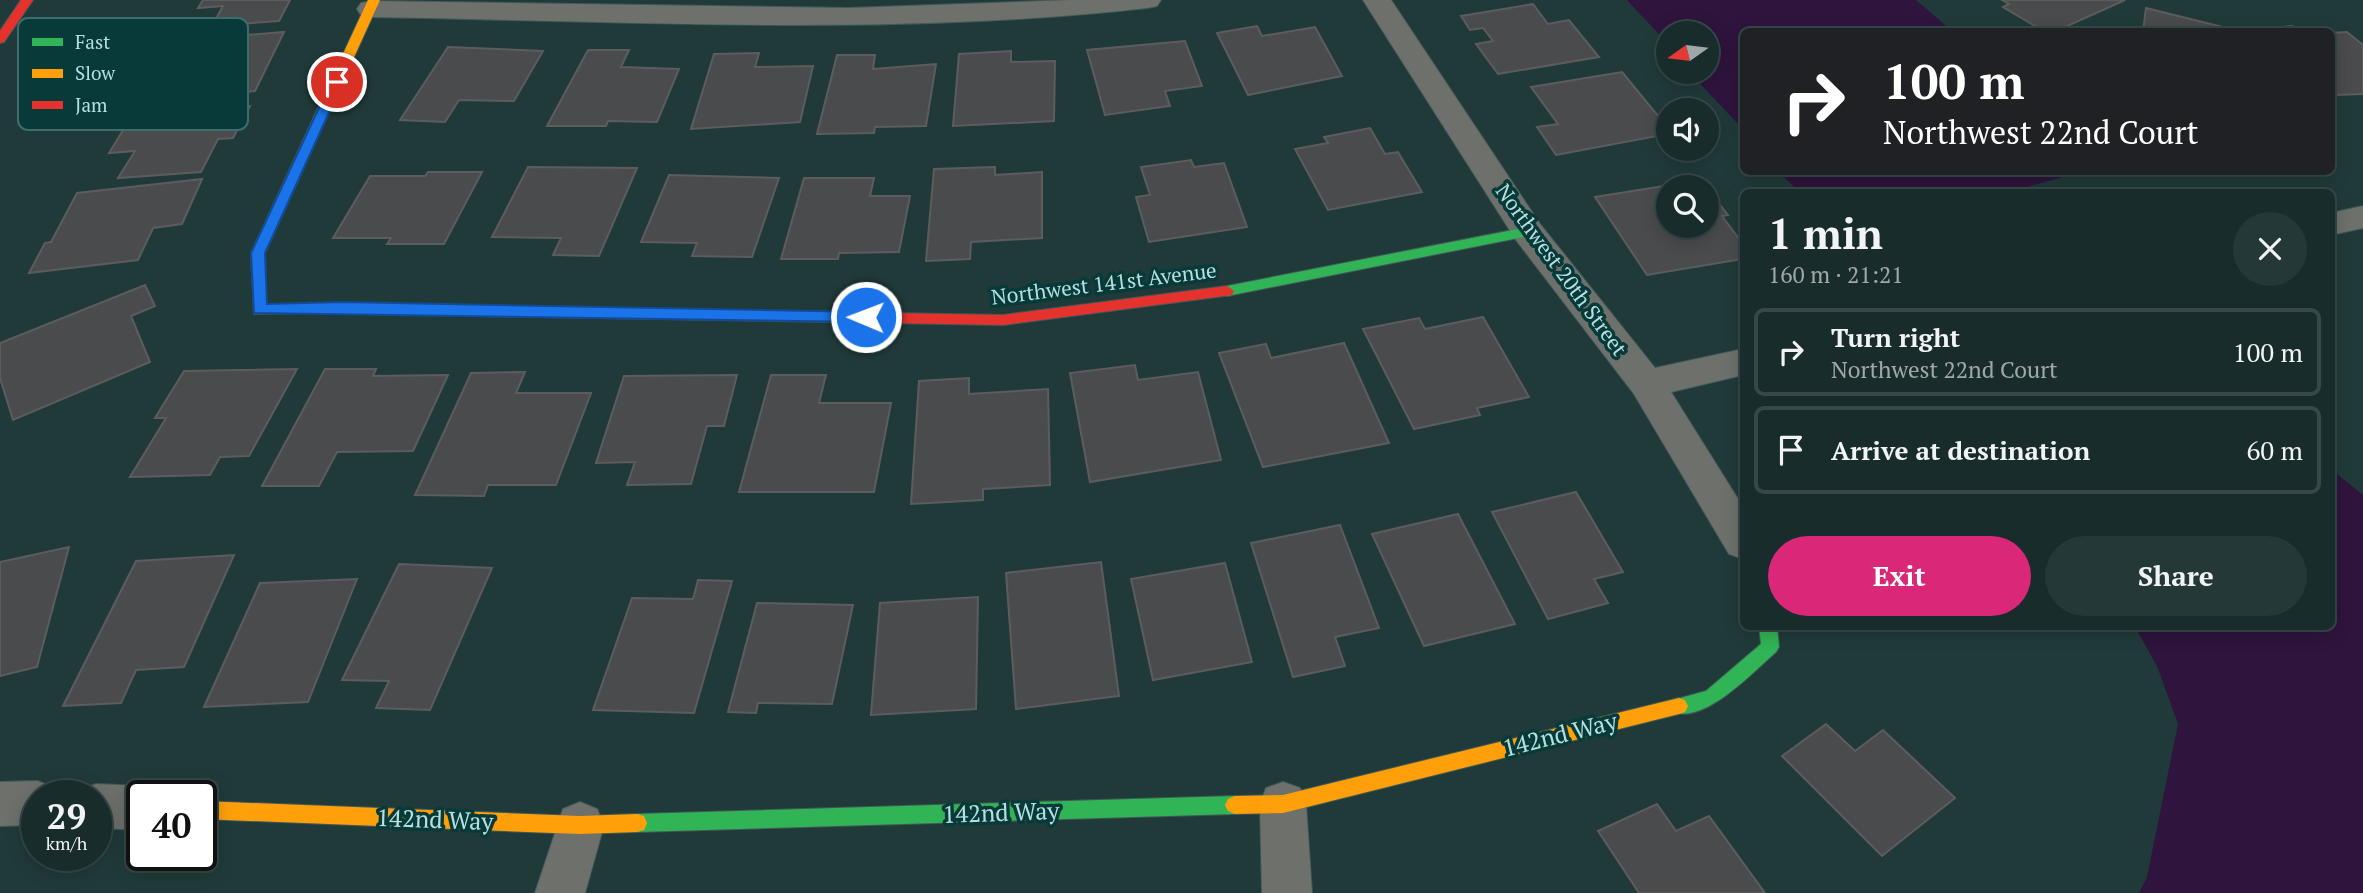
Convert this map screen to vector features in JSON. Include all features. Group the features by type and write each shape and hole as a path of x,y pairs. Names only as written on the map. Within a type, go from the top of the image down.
{"street":[{"path":"0,39 27,0"},
{"path":"373,5 849,16 1048,11 1147,0"},
{"name":"Northwest 20th Street","path":"1377,0 1528,232 1647,384 1740,537"},
{"name":"Northwest 141st Avenue","path":"373,5 258,253 260,310 356,308 1003,320 1208,296 1528,232"},
{"path":"2335,223 2363,217"},
{"path":"1647,384 1740,363"},
{"name":"142nd Way","path":"217,811 580,825 1283,804 1711,698 1770,647 1768,630"},
{"path":"0,804 21,803"},
{"path":"1283,804 1287,893"},
{"path":"559,893 580,825"}],"shaded area":[{"path":"1627,0 1916,0 1949,28 1740,28 1740,126 1719,104 1719,98 1714,98 1700,84 1719,84 1719,21 1656,21 1656,31"},
{"path":"1782,175 2067,175 2020,189 1796,189"},
{"path":"2335,472 2363,495 2363,893 2139,893 2147,877 2178,724 2157,666 2137,630 2335,630"}],"building":[{"path":"203,0 290,0 279,21 248,23 248,18 216,18 223,6 198,8"},
{"path":"2002,0 2125,0 2063,28 2038,28 2003,7 2009,4"},
{"path":"1533,4 1548,24 1569,20 1599,57 1498,74 1476,44 1493,41 1483,28 1470,30 1461,16"},
{"path":"2146,8 2227,28 2144,28"},
{"path":"1257,26 1262,36 1315,27 1342,76 1248,95 1217,33"},
{"path":"284,32 255,91 248,92 248,35"},
{"path":"2347,32 2363,45 2363,94 2335,94 2335,33"},
{"path":"1185,41 1202,86 1165,91 1170,106 1105,115 1087,50"},
{"path":"448,47 543,51 514,101 459,100 445,122 400,120"},
{"path":"588,50 629,50 621,67 679,69 657,122 608,121 606,126 547,126"},
{"path":"1011,51 1011,62 1055,61 1054,121 953,126 959,54"},
{"path":"759,53 755,67 813,66 800,122 691,129 714,54"},
{"path":"837,55 875,55 873,69 936,64 926,126 875,127 874,133 817,134"},
{"path":"1622,72 1656,113 1656,136 1556,155 1537,127 1558,124 1531,87"},
{"path":"1370,128 1385,154 1398,152 1422,192 1328,210 1295,149 1328,143 1324,137"},
{"path":"123,130 237,130 233,138 218,139 201,172 118,178 135,151 109,153"},
{"path":"1191,160 1194,167 1224,163 1247,227 1149,242 1136,197 1150,195 1141,167"},
{"path":"528,167 637,168 599,256 553,255 561,238 492,237"},
{"path":"995,167 995,175 1042,172 1042,238 971,242 970,259 926,261 934,169"},
{"path":"428,172 482,172 444,244 387,244 391,238 333,238 370,176 425,176"},
{"path":"669,175 779,178 752,257 692,256 697,243 641,242"},
{"path":"804,178 874,178 870,196 910,196 899,252 839,253 838,259 781,259"},
{"path":"202,179 182,224 153,228 138,260 29,273 45,243 51,242 77,193"},
{"path":"1656,187 1656,238 1719,238 1719,203 1728,215 1722,216 1740,240 1740,260 1647,275 1595,197"},
{"path":"145,285 155,306 131,316 150,362 13,420 0,378 0,343"},
{"path":"1483,317 1529,397 1477,408 1480,415 1414,429 1363,329 1419,318 1425,329"},
{"path":"1344,343 1389,443 1263,467 1219,353 1266,344 1271,358"},
{"path":"1135,365 1138,380 1198,372 1221,460 1090,482 1070,373"},
{"path":"297,369 249,456 220,457 210,475 130,477 166,418 155,418 184,371"},
{"path":"325,369 376,369 373,376 448,375 413,451 337,452 319,486 262,486"},
{"path":"525,372 516,393 591,393 556,485 488,485 484,496 415,495 471,373"},
{"path":"737,375 724,426 707,426 691,484 627,485 635,462 596,463 624,376"},
{"path":"771,375 826,375 819,403 891,403 874,492 739,492"},
{"path":"969,378 969,394 1048,389 1050,485 983,489 983,500 911,504 919,381"},
{"path":"1576,492 1623,572 1594,579 1608,603 1548,619 1492,512"},
{"path":"1458,514 1515,624 1424,646 1372,534"},
{"path":"1340,525 1379,628 1335,637 1345,666 1293,677 1251,543"},
{"path":"69,547 37,667 0,676 0,562"},
{"path":"234,555 184,667 136,670 121,703 63,706 136,561"},
{"path":"1101,562 1119,696 1016,709 1006,573"},
{"path":"1225,563 1252,662 1153,680 1131,579"},
{"path":"399,564 492,568 430,710 376,708 389,681 342,680"},
{"path":"357,579 308,702 204,707 260,583"},
{"path":"698,580 732,581 694,713 593,710 632,598 693,599"},
{"path":"978,597 976,709 871,715 880,603"},
{"path":"757,603 853,605 832,704 758,703 756,713 728,712"},
{"path":"1826,724 1855,751 1883,730 1955,798 1882,856 1782,756"},
{"path":"1657,804 1676,831 1709,816 1765,893 1639,893 1598,831"}],"traffic: fast":[{"path":"1227,291 1528,232"},
{"path":"307,308 776,316"},
{"path":"1679,706 1711,698 1770,647 1768,630"},
{"path":"637,823 1235,805"}],"traffic: slow":[{"path":"307,308 259,310 258,253 374,0"},
{"path":"1235,805 1283,804 1679,706"},
{"path":"217,811 580,825 637,823"}],"traffic: jam":[{"path":"0,39 27,0"},
{"path":"776,316 1003,320 1227,291"}],"route":[{"path":"337,82 258,253 260,310 342,307 866,317"}]}
